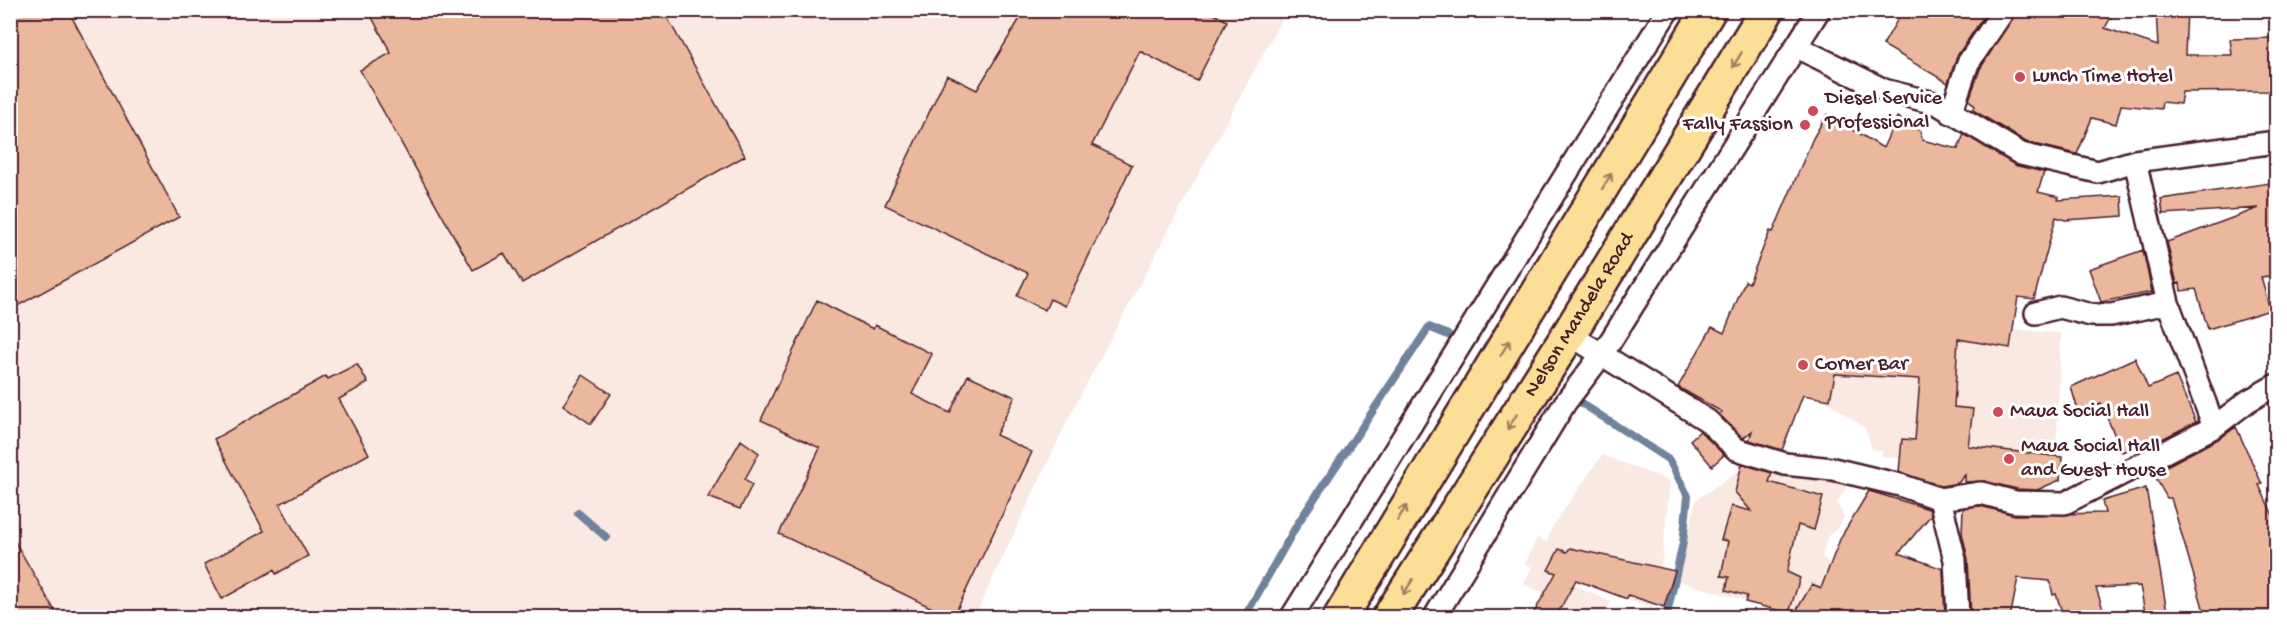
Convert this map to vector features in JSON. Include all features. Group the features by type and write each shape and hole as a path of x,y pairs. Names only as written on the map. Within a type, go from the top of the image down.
{"main road":[{"path":"1340,618 1709,10"},
{"name":"Nelson Mandela Road","path":"1389,618 1569,334 1767,10"}],"street":[{"path":"1291,618 1668,10"},
{"path":"1434,618 1565,403 1603,352 1819,10"},
{"path":"1951,113 1968,63 2004,10"},
{"path":"1797,47 1884,90 1938,104 2021,154 2098,172 2135,161 2277,142"},
{"path":"2135,161 2168,303 2214,427"},
{"path":"2036,313 2060,307 2091,315 2111,315 2168,303"},
{"path":"1569,334 1603,352 1708,421 1736,449 1785,464 1833,469 1900,485 1940,499 1981,493 2015,502 2066,502 2214,427 2248,401 2277,385"},
{"path":"1940,499 1955,560 1959,616"}],"shaded area":[{"path":"10,11 1286,11 1072,411 974,618 11,617"},
{"name":"Maua Social Hall and Guest House","path":"1825,312 1933,324 2061,333 2056,456 1968,465 1882,456 1882,451 1872,449 1865,428 1825,400 1821,384"},
{"path":"1602,455 1670,481 1659,590 1652,608 1550,573 1611,602 1604,617 1534,617 1545,594 1524,584 1532,567 1525,564 1537,538 1547,542 1552,527"},
{"path":"1758,457 1848,485 1837,503 1844,517 1839,527 1828,536 1822,556 1844,580 1800,617 1679,581 1696,500"}],"building":[{"path":"10,10 68,10 179,217 10,310"},
{"path":"368,10 663,10 745,156 522,283 504,253 473,270 360,70 391,53"},
{"path":"1025,10 1207,10 1227,21 1197,81 1140,51 1092,145 1132,165 1065,306 1050,299 1045,310 1017,296 1028,273 885,205 947,75 977,90"},
{"path":"1903,10 1988,10 1957,56 1948,83 1883,45"},
{"path":"2017,10 2115,10 2105,28 2158,46 2156,10 2187,10 2185,55 2232,55 2230,39 2277,38 2277,83 2271,83 2271,91 2182,92 2180,104 2162,102 2161,109 2121,105 2116,124 2092,118 2077,154 2026,142 1973,110 1975,106 1969,100 1980,69"},
{"path":"1827,114 1883,148 1897,117 1921,131 1922,140 1958,149 1964,134 2015,165 2044,172 2038,192 2059,197 2058,200 2122,196 2123,216 2065,220 2056,217 2034,299 2018,297 2010,348 1958,339 1954,407 1973,409 1968,446 2062,457 2060,480 2037,490 2017,489 1984,481 1965,482 1965,475 1958,483 1941,486 1899,472 1902,439 1915,440 1920,379 1835,374 1830,400 1803,395 1782,450 1749,440 1752,431 1743,438 1719,414 1722,412 1678,387 1712,327 1724,333 1745,281 1749,283 1770,231 1773,232 1813,138"},
{"path":"2277,182 2277,275 2261,277 2270,310 2208,329 2196,289 2181,291 2180,283 2177,284 2167,242 2259,208 2163,214 2161,199"},
{"path":"2143,250 2152,292 2101,302 2089,269"},
{"path":"817,300 873,329 875,325 932,354 912,394 950,413 968,375 1015,397 996,435 1032,452 953,618 779,534 820,448 761,420"},
{"path":"2135,358 2148,388 2176,376 2196,422 2144,448 2144,443 2122,452 2101,404 2079,414 2071,387"},
{"path":"357,364 368,383 339,399 369,454 280,504 308,556 276,574 274,570 222,599 204,564 264,531 214,439 326,376 328,379"},
{"path":"583,375 611,394 591,424 563,405"},
{"path":"2236,427 2277,524 2277,618 2206,618 2171,498 2167,498 2153,473 2220,438"},
{"path":"1700,431 1724,455 1712,466 1690,440"},
{"path":"741,440 759,453 745,479 752,485 740,509 708,497"},
{"path":"1742,464 1772,473 1769,482 1823,497 1814,530 1798,525 1787,572 1800,578 1789,613 1745,602 1747,596 1726,590 1729,577 1721,576 1728,541 1721,540 1731,506 1751,511 1735,492"},
{"path":"2146,488 2168,618 2146,618 2140,586 2096,588 2106,618 2064,618 2056,594 2053,595 2050,581 2018,578 2010,618 1971,618 1968,559 1962,533 1963,508 1980,506 2015,515 2105,513 2102,501"},
{"path":"1869,491 1929,509 1931,515 1899,553 1943,569 1945,618 1860,618 1845,612 1841,618 1792,618 1812,584 1821,588 1841,537"},
{"path":"10,533 59,618 10,618"},
{"path":"1570,548 1675,571 1664,607 1628,595 1627,599 1576,580 1555,618 1531,618 1556,573 1548,570 1559,549 1567,552"}],"waterway":[{"path":"1244,618 1298,523 1429,327 1462,341"},
{"path":"1572,397 1669,460 1688,496 1683,543 1666,618"},
{"path":"578,513 606,537"}],"place":[{"name":"Lunch Time Hotel","path":"2020,77"},
{"name":"Diesel Service Professional","path":"1813,111"},
{"name":"Fally Fassion","path":"1805,125"},
{"name":"Corner Bar","path":"1803,365"},
{"name":"Maua Social Hall","path":"1998,412"},
{"name":"Maua Social Hall and Guest House","path":"2009,459"}]}
